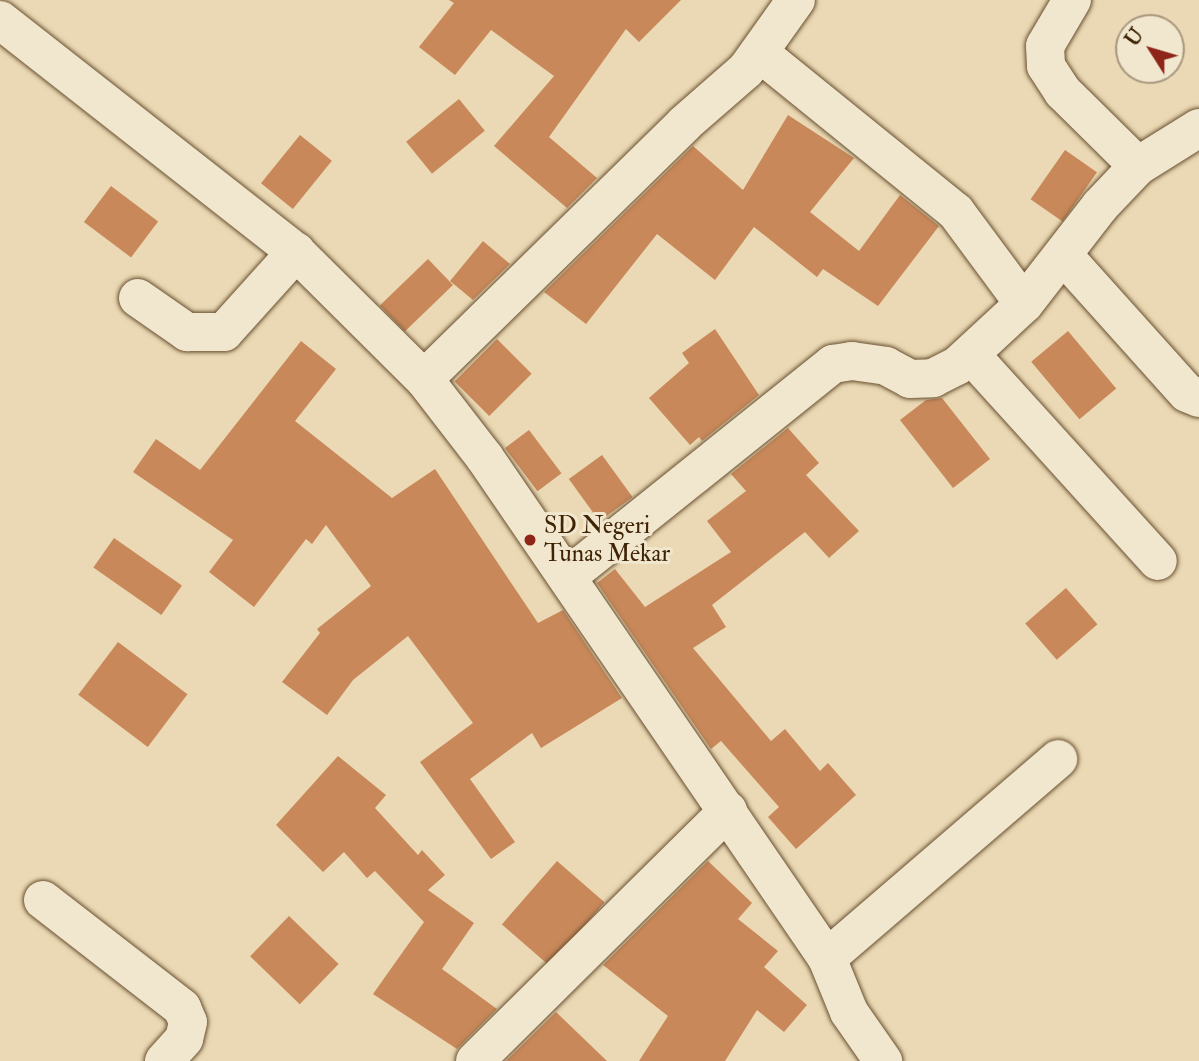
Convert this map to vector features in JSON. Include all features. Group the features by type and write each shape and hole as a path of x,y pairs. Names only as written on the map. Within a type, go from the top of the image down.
{"street":[{"path":"424,379 761,54 796,0"},
{"path":"1072,0 1045,46 1046,66 1063,92 1138,166"},
{"path":"0,20 296,251 424,379 568,577 827,958 849,1012 883,1061"},
{"path":"761,54 956,212 1024,304"},
{"path":"568,577 818,372 852,360 886,366 910,379 933,378 971,355 1024,304 1064,256 1100,206 1138,166 1199,128"},
{"path":"138,298 187,332 224,332 296,251"},
{"path":"1064,256 1187,393 1199,398"},
{"path":"971,355 1158,561"},
{"path":"827,958 1058,759"},
{"path":"475,1061 727,811"},
{"path":"43,900 182,1008 188,1022 184,1039 164,1061"}],"building":[{"path":"449,0 681,0 639,42 626,29 549,137 597,178 567,208 494,146 554,76 491,30 455,75 419,47 454,3"},
{"path":"459,99 485,131 432,174 406,142"},
{"path":"788,115 854,158 810,212 859,251 900,195 939,226 878,306 823,269 817,277 754,227 715,280 657,234 586,324 544,292 693,146 743,190"},
{"path":"300,135 332,161 293,209 261,183"},
{"path":"1065,150 1097,172 1063,222 1031,199"},
{"path":"111,186 158,222 131,257 84,222"},
{"path":"483,241 510,264 473,300 450,281"},
{"path":"428,259 453,285 405,331 380,306"},
{"path":"715,329 759,395 702,441 699,437 690,445 649,398 689,363 682,353"},
{"path":"1068,331 1116,388 1079,419 1031,362"},
{"path":"497,339 532,374 489,416 455,381"},
{"path":"301,341 336,369 295,421 392,498 435,469 538,623 563,610 622,698 541,748 532,733 470,779 515,842 491,859 420,762 473,723 408,636 353,680 327,715 282,682 320,633 317,629 371,586 326,525 312,544 306,539 254,607 209,572 233,540 133,472 156,439 200,470"},
{"path":"942,398 990,459 953,488 900,420 926,400"},
{"path":"788,428 819,463 806,475 859,531 829,558 805,532 712,605 726,627 693,648 771,741 785,729 820,771 828,763 856,795 796,849 768,817 779,807 721,741 711,749 597,583 615,569 645,607 731,552 707,521 746,491 731,474"},
{"path":"529,430 561,473 538,491 505,448"},
{"path":"602,455 633,497 599,521 569,479"},
{"path":"114,538 182,586 161,615 93,567"},
{"path":"1066,588 1097,624 1057,660 1025,623"},
{"path":"118,642 187,694 148,747 78,695"},
{"path":"338,756 386,795 375,808 418,855 422,850 445,875 428,890 474,923 442,969 497,1009 457,1049 373,994 424,922 375,871 367,878 344,852 323,872 276,825"},
{"path":"557,861 605,902 549,966 502,924"},
{"path":"708,861 752,903 738,919 778,951 764,967 807,1005 784,1032 757,1010 725,1061 639,1061 668,1016 603,965"},
{"path":"289,916 339,964 300,1004 250,956"},
{"path":"556,1012 607,1061 506,1061"}],"place":[{"name":"SD Negeri Tunas Mekar","path":"530,540"}]}
